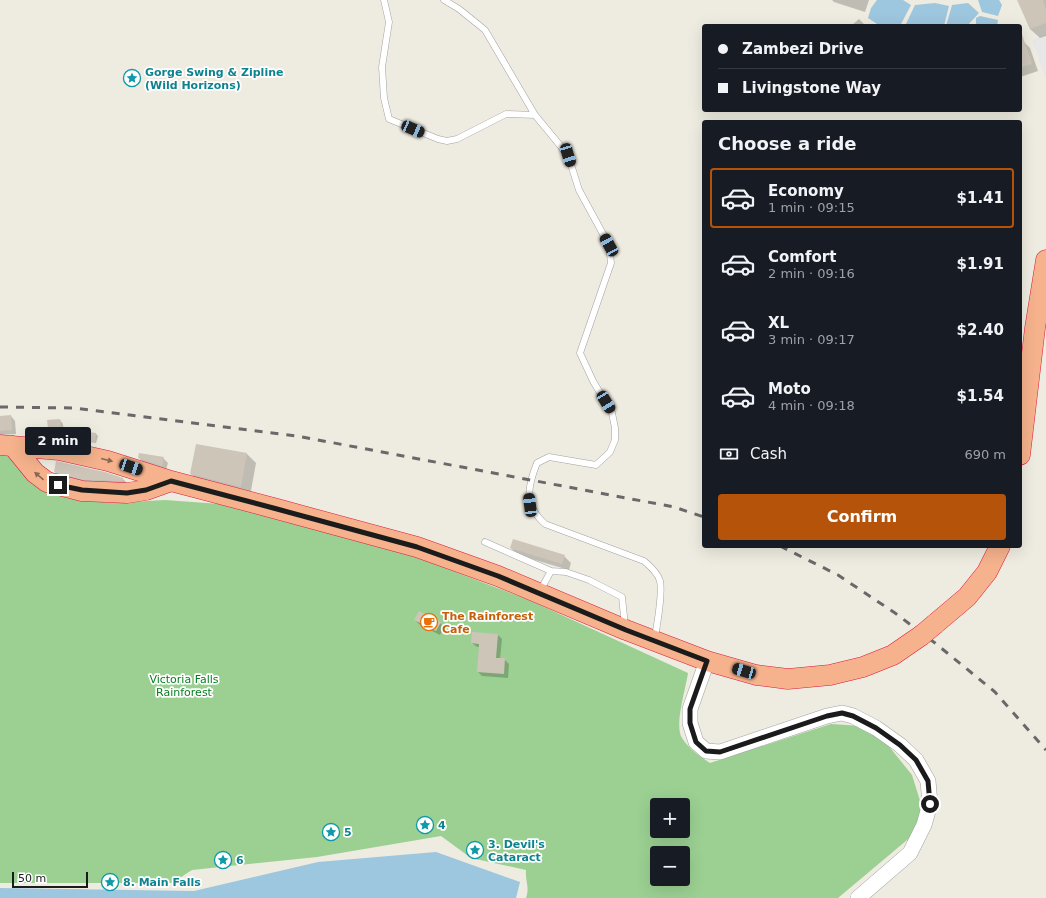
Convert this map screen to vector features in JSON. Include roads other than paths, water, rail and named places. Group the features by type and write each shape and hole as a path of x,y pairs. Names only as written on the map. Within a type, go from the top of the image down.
{"highway":[{"path":"1022,438 1034,336 1046,260"},
{"path":"6,445 35,473 47,482 82,490 127,493 146,490 171,481"},
{"path":"6,445 59,450 108,461 171,481 417,547 498,576 626,630 707,661 756,675 788,679 830,675 863,667 893,655 929,630 967,597 988,572 999,548"}],"street":[{"path":"707,661 690,709 690,723 696,742 706,751 720,752 827,716 842,713 853,716 876,728 900,745 916,760 928,781 930,804 924,825 910,853 858,898"}],"lane":[{"path":"384,0 389,22 382,67 384,98 389,118 438,139 447,141 457,139 506,114 535,115"},
{"path":"444,0 459,9 485,30 535,115 568,155 579,190 609,245 611,263 580,353 593,381 612,413 615,440 610,452 596,465 549,458 537,463 530,480 530,505 536,516 545,524 644,561 654,570 660,580 660,602 655,640"},
{"path":"486,542 551,571 566,572 589,580 622,597 626,630"},
{"path":"538,593 551,571"}],"water":[{"path":"877,0 903,0 911,5 901,24 877,24 868,18 871,8"},
{"path":"978,0 999,0 1002,5 998,16 982,12"},
{"path":"935,3 949,6 944,24 906,24 915,5"},
{"path":"968,3 979,13 969,24 947,24 952,5"},
{"path":"980,16 998,20 997,24 976,24 976,18"},
{"path":"436,852 520,882 516,898 0,898 0,888 194,891 318,862"}],"railway":[{"path":"0,407 74,408 297,436 674,507 702,516"},
{"path":"784,548 838,575 895,613 935,643 995,692 1046,750"}],"place":[{"name":"Gorge Swing & Zipline (Wild Horizons)","path":"132,78"},
{"name":"The Rainforest Cafe","path":"429,622"},
{"name":"4","path":"425,825"},
{"name":"5","path":"331,832"},
{"name":"3. Devil's Cataract","path":"475,850"},
{"name":"6","path":"223,860"},
{"name":"8. Main Falls","path":"110,882"}],"park label":[{"name":"Victoria Falls Rainforest","path":"184,685"}]}
